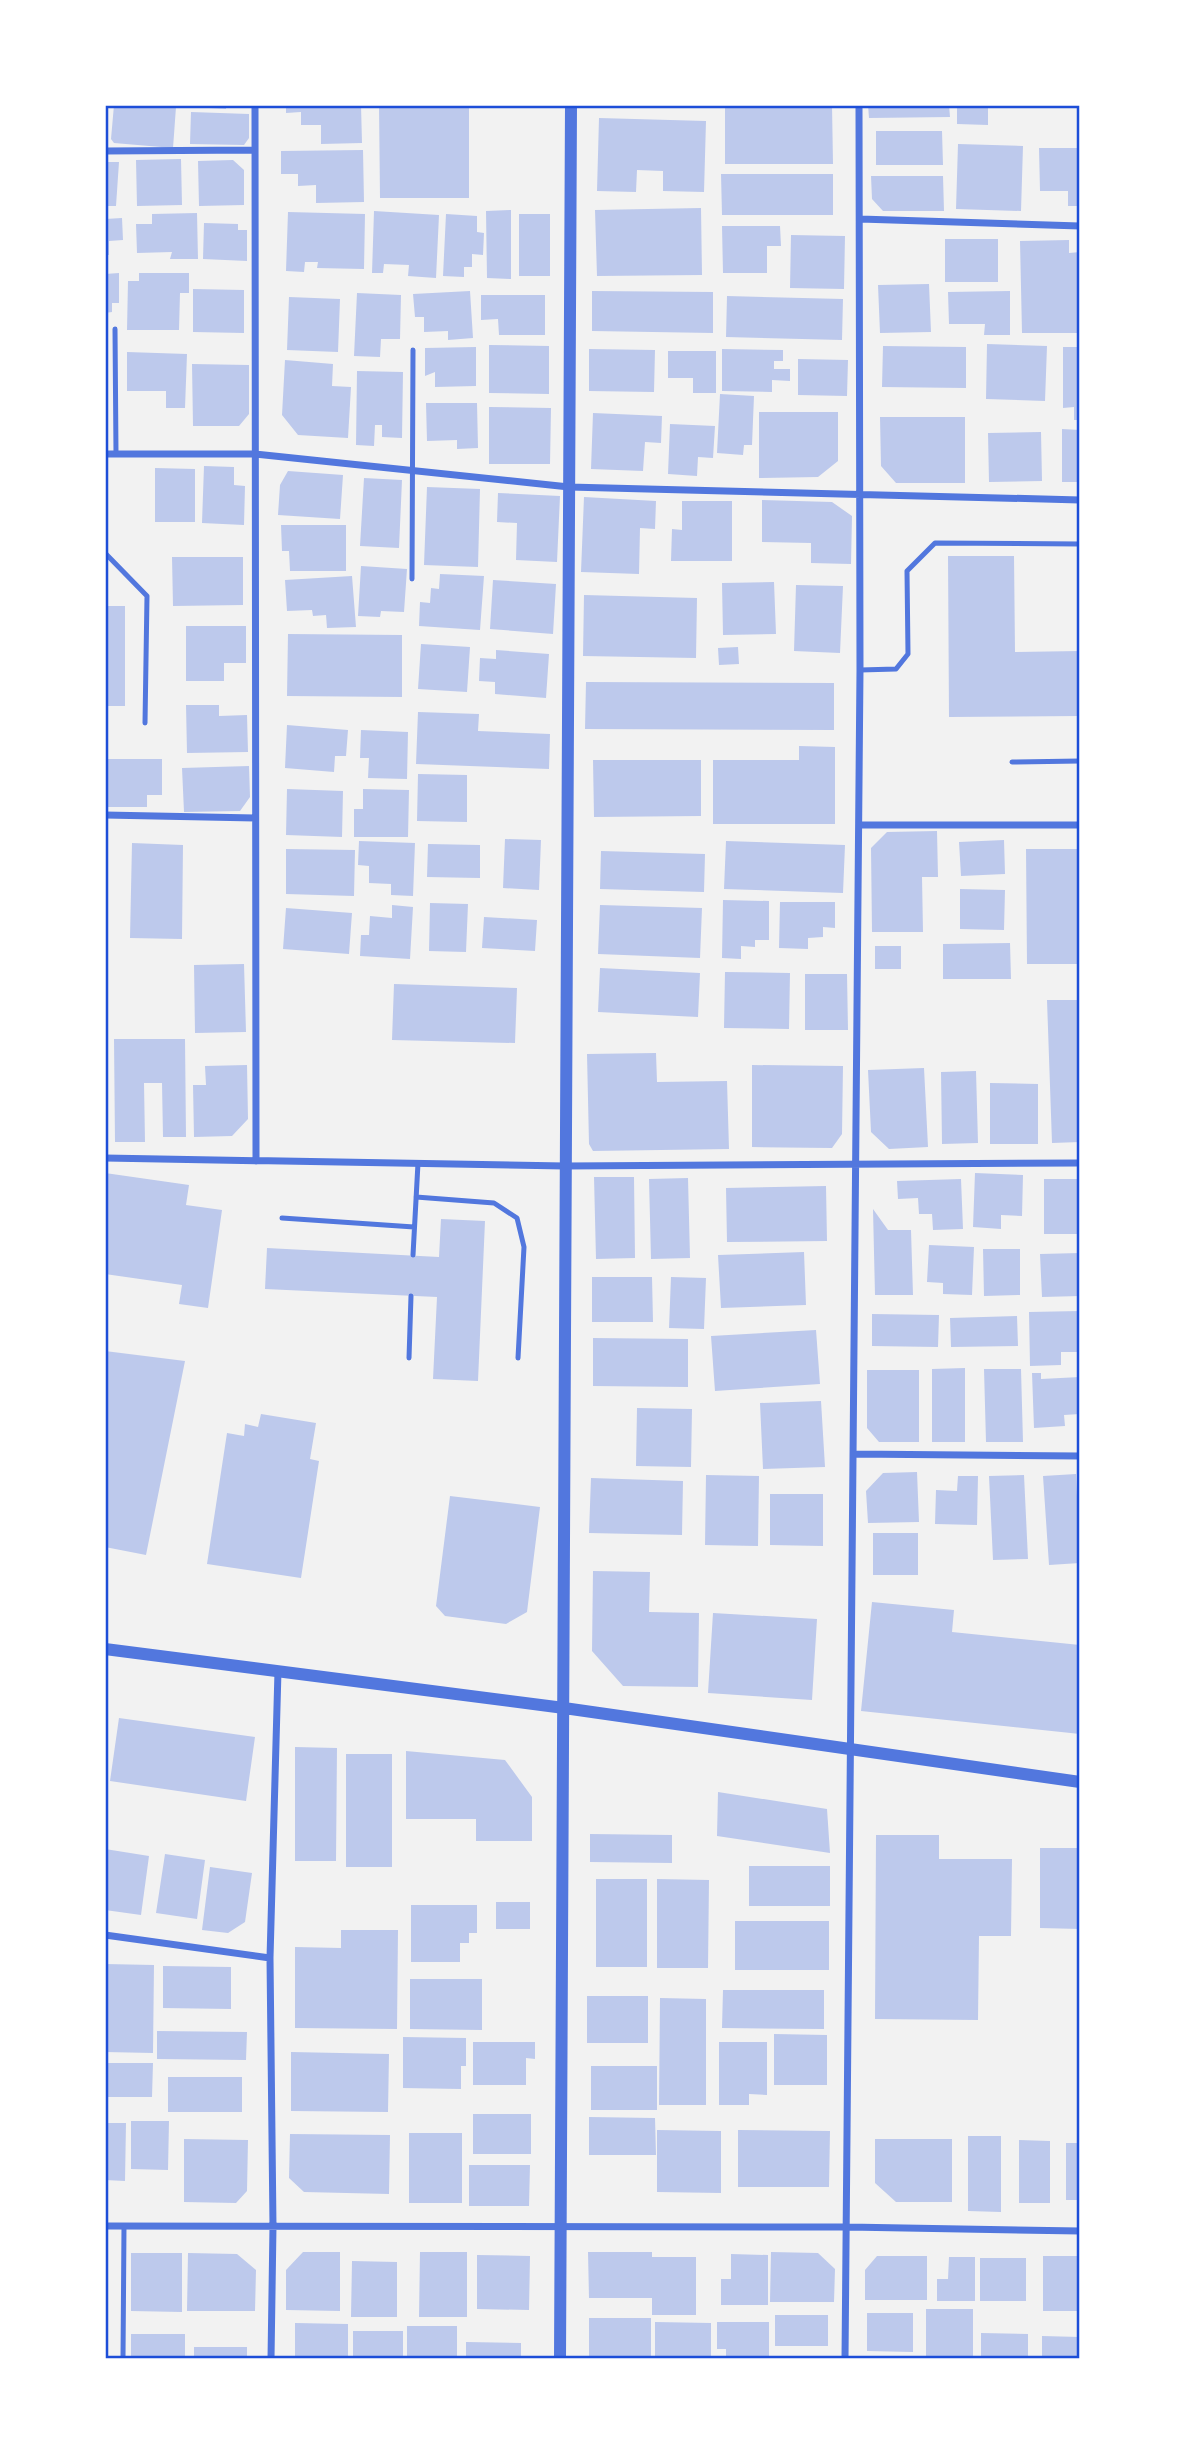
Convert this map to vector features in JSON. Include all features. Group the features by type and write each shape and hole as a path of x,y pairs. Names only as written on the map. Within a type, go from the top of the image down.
{"street":[{"path":"255,105 256,1161"},
{"path":"560,2359 571,105"},
{"path":"845,2359 857,1164 861,494 859,105"},
{"path":"105,151 254,150"},
{"path":"859,219 1080,226"},
{"path":"105,454 255,454 569,487 1080,500"},
{"path":"105,815 256,818"},
{"path":"859,825 1080,825"},
{"path":"105,1158 565,1166 1080,1163"},
{"path":"853,1454 1080,1456"},
{"path":"105,1649 564,1708 1080,1782"},
{"path":"271,2359 273,2226 270,1958 278,1670"},
{"path":"105,1935 270,1958"},
{"path":"105,2226 848,2227 1080,2231"}],"lane":[{"path":"115,329 116,454"},
{"path":"412,579 413,350"},
{"path":"860,670 896,669 908,654 907,571 935,543 1080,544"},
{"path":"105,553 147,596 145,723"},
{"path":"1012,762 1080,761"},
{"path":"413,1255 418,1163"},
{"path":"416,1196 494,1203 517,1218 524,1247 518,1359"},
{"path":"282,1218 414,1227"},
{"path":"409,1358 411,1296"},
{"path":"123,2359 124,2226"}],"building":[{"path":"114,105 176,107 173,148 114,143 111,139"},
{"path":"226,105 226,109 192,107"},
{"path":"286,105 361,105 362,143 321,144 321,125 301,125 301,112 286,113"},
{"path":"379,105 469,105 469,198 380,198"},
{"path":"725,105 832,105 833,164 725,164"},
{"path":"868,105 949,105 950,117 869,118"},
{"path":"957,105 988,105 988,125 957,124"},
{"path":"191,112 249,114 249,138 244,145 190,144"},
{"path":"599,118 706,121 704,192 663,191 663,171 637,170 636,192 597,191"},
{"path":"876,131 942,131 943,165 876,165"},
{"path":"958,144 1023,146 1021,211 956,209"},
{"path":"1039,148 1080,148 1080,206 1068,206 1068,191 1040,191"},
{"path":"363,150 364,202 316,203 316,185 298,186 298,174 281,174 281,151"},
{"path":"181,159 182,205 137,206 136,160"},
{"path":"233,160 244,170 244,205 199,206 198,161"},
{"path":"105,162 119,162 116,206 105,206"},
{"path":"721,174 833,174 833,215 722,215"},
{"path":"871,176 943,176 944,211 883,211 872,199"},
{"path":"701,208 702,275 597,276 595,210"},
{"path":"511,210 511,279 487,278 486,211"},
{"path":"374,211 439,215 436,278 408,276 409,265 384,264 383,273 372,273"},
{"path":"288,212 365,214 364,269 317,268 318,262 305,262 304,272 286,271"},
{"path":"197,213 198,259 170,259 172,252 137,253 136,224 152,224 152,214"},
{"path":"446,214 477,216 477,232 484,233 483,255 472,254 472,267 464,267 464,277 443,276"},
{"path":"519,214 550,214 550,276 519,276"},
{"path":"122,218 123,240 109,241 109,255 105,255 105,219"},
{"path":"204,223 238,224 238,230 247,230 247,261 203,259"},
{"path":"722,226 780,226 781,246 767,246 767,273 723,273"},
{"path":"791,235 845,236 844,289 790,288"},
{"path":"945,239 998,239 998,282 945,282"},
{"path":"1069,240 1069,253 1080,252 1080,333 1022,333 1020,241"},
{"path":"119,273 119,303 112,303 112,312 105,313 105,274"},
{"path":"139,273 189,273 189,293 180,293 179,330 127,330 128,281 139,281"},
{"path":"929,284 931,332 880,333 878,285"},
{"path":"193,289 244,290 244,333 193,332"},
{"path":"470,291 473,338 448,340 448,331 424,332 424,317 415,317 413,294"},
{"path":"592,291 713,292 713,333 592,331"},
{"path":"1010,291 1010,335 984,335 985,324 949,324 948,292"},
{"path":"357,293 401,295 400,339 381,339 380,357 354,356"},
{"path":"481,295 545,295 545,335 499,335 498,319 481,320"},
{"path":"727,296 843,299 842,340 726,337"},
{"path":"289,297 340,299 338,352 287,350"},
{"path":"987,344 1047,346 1045,401 986,399"},
{"path":"489,345 549,346 549,394 489,393"},
{"path":"883,346 966,347 966,388 882,387"},
{"path":"476,347 476,386 435,387 435,372 425,376 425,348"},
{"path":"1063,347 1080,347 1080,420 1074,420 1074,407 1063,408"},
{"path":"589,349 655,350 654,392 589,391"},
{"path":"722,349 783,350 783,361 774,361 774,369 790,369 790,381 772,380 772,392 722,391"},
{"path":"668,351 716,351 716,393 693,393 693,378 668,378"},
{"path":"127,352 187,354 185,408 166,408 166,391 127,391"},
{"path":"798,359 848,360 847,396 798,395"},
{"path":"285,360 333,364 332,386 351,387 348,438 298,435 282,415"},
{"path":"192,364 249,365 249,414 239,426 193,426"},
{"path":"357,371 403,372 402,438 382,437 382,425 375,425 374,446 356,445"},
{"path":"720,394 754,396 752,445 744,445 743,455 717,453"},
{"path":"426,403 477,403 478,448 457,449 457,440 427,441"},
{"path":"489,407 551,408 550,464 489,464"},
{"path":"759,412 838,412 838,461 818,477 759,478"},
{"path":"593,413 662,416 661,443 645,442 643,471 591,469"},
{"path":"880,417 965,417 965,483 896,483 881,466"},
{"path":"670,424 715,426 713,458 698,457 697,476 668,474"},
{"path":"1062,429 1080,430 1080,482 1062,482"},
{"path":"1041,432 1042,481 989,482 988,433"},
{"path":"204,466 234,467 234,485 245,486 244,525 202,523"},
{"path":"155,468 195,469 195,522 155,522"},
{"path":"288,471 343,475 340,519 278,515 280,485"},
{"path":"364,478 402,480 399,548 360,546"},
{"path":"427,487 480,489 478,567 424,565"},
{"path":"498,493 560,496 557,562 516,560 517,523 497,522"},
{"path":"584,497 656,501 655,529 640,528 639,574 581,572"},
{"path":"762,500 832,502 852,516 851,564 811,563 811,543 762,542"},
{"path":"682,501 732,501 732,561 671,561 672,529 682,530"},
{"path":"281,525 346,525 346,571 290,571 289,551 282,551"},
{"path":"948,556 1014,556 1015,652 1080,651 1080,716 949,717"},
{"path":"172,557 243,557 243,605 173,606"},
{"path":"361,566 407,569 404,612 381,611 380,617 358,616"},
{"path":"440,574 484,576 480,630 419,626 420,602 430,603 431,588 439,589"},
{"path":"352,576 356,627 327,628 326,615 313,616 312,610 287,611 285,580"},
{"path":"493,580 556,584 553,634 490,629"},
{"path":"774,582 776,634 723,635 722,583"},
{"path":"796,585 843,586 840,653 794,651"},
{"path":"584,595 697,598 696,658 583,656"},
{"path":"105,606 125,606 125,706 105,706"},
{"path":"186,626 246,626 246,663 224,663 224,681 186,681"},
{"path":"288,634 402,635 402,697 287,696"},
{"path":"421,644 470,647 467,692 418,689"},
{"path":"738,647 739,664 719,665 718,648"},
{"path":"496,650 549,654 546,698 495,694 495,682 479,681 480,658 496,659"},
{"path":"586,682 834,683 834,730 585,729"},
{"path":"186,705 219,705 219,716 247,715 248,752 187,753"},
{"path":"418,712 479,714 478,731 550,734 549,769 416,764"},
{"path":"287,725 348,730 346,756 335,756 334,772 285,768"},
{"path":"361,730 408,732 407,779 368,778 369,758 360,758"},
{"path":"799,746 835,747 835,824 713,824 713,760 799,760"},
{"path":"107,759 162,759 162,795 147,795 147,807 108,807"},
{"path":"593,760 701,760 701,816 594,817"},
{"path":"249,766 250,797 240,811 184,812 182,768"},
{"path":"418,774 467,775 467,822 417,821"},
{"path":"287,789 343,791 342,837 286,835"},
{"path":"363,789 409,790 408,837 354,837 354,809 363,809"},
{"path":"937,831 938,877 922,877 923,932 872,932 871,848 887,832"},
{"path":"505,839 541,840 539,890 503,888"},
{"path":"1004,840 1005,874 961,876 959,842"},
{"path":"359,841 415,843 413,896 391,895 391,884 369,883 369,866 358,865"},
{"path":"726,841 845,845 843,893 724,889"},
{"path":"132,843 183,845 182,939 130,938"},
{"path":"428,844 480,845 480,878 427,877"},
{"path":"286,849 355,850 354,896 286,894"},
{"path":"1026,849 1080,849 1080,964 1027,964"},
{"path":"601,851 705,854 704,892 600,889"},
{"path":"960,889 1005,890 1004,930 960,929"},
{"path":"723,900 769,901 769,940 755,940 755,947 741,946 741,959 722,958"},
{"path":"780,902 835,902 835,928 823,927 823,937 808,938 808,949 779,948"},
{"path":"430,903 468,904 466,952 429,951"},
{"path":"392,905 413,907 410,959 360,956 361,935 369,935 370,916 392,918"},
{"path":"600,905 702,908 700,958 598,954"},
{"path":"286,908 352,913 349,954 283,949"},
{"path":"484,917 537,920 535,951 482,948"},
{"path":"1010,943 1011,979 943,979 943,944"},
{"path":"875,946 901,946 901,969 875,969"},
{"path":"244,964 246,1032 195,1033 194,965"},
{"path":"600,968 700,973 698,1017 598,1012"},
{"path":"725,972 790,973 789,1029 724,1028"},
{"path":"805,974 847,974 848,1030 805,1030"},
{"path":"394,984 517,988 515,1043 392,1040"},
{"path":"1047,1000 1080,1000 1080,1142 1052,1143"},
{"path":"114,1039 185,1039 186,1137 163,1137 162,1083 144,1083 145,1142 115,1142"},
{"path":"656,1053 657,1082 727,1081 729,1149 593,1151 589,1144 587,1054"},
{"path":"247,1065 248,1119 232,1136 194,1137 193,1085 206,1085 205,1066"},
{"path":"752,1065 843,1066 842,1134 832,1148 752,1147"},
{"path":"924,1068 928,1147 889,1149 871,1132 868,1070"},
{"path":"976,1071 978,1143 942,1144 941,1072"},
{"path":"990,1083 1038,1084 1038,1144 990,1144"},
{"path":"105,1173 189,1185 186,1205 222,1210 208,1308 179,1304 182,1285 105,1274"},
{"path":"975,1173 1023,1175 1022,1216 1001,1215 1001,1229 973,1227"},
{"path":"594,1177 634,1177 635,1258 596,1259"},
{"path":"688,1178 690,1258 651,1259 649,1179"},
{"path":"961,1179 963,1229 933,1230 932,1214 919,1214 918,1198 898,1199 897,1181"},
{"path":"1044,1179 1080,1179 1080,1234 1044,1234"},
{"path":"826,1186 827,1241 727,1242 726,1188"},
{"path":"873,1209 888,1230 911,1230 913,1295 875,1295"},
{"path":"441,1219 485,1221 478,1381 433,1379 437,1297 265,1289 267,1248 439,1257"},
{"path":"929,1245 974,1247 972,1295 943,1294 943,1283 927,1282"},
{"path":"983,1249 1020,1249 1020,1295 984,1296"},
{"path":"804,1252 806,1305 721,1308 718,1255"},
{"path":"1080,1253 1080,1296 1042,1297 1040,1254"},
{"path":"592,1277 652,1277 653,1322 592,1322"},
{"path":"671,1277 706,1278 704,1329 669,1328"},
{"path":"1080,1311 1078,1352 1061,1352 1061,1365 1030,1366 1029,1312"},
{"path":"872,1314 939,1315 938,1347 872,1346"},
{"path":"1017,1316 1018,1346 951,1347 950,1318"},
{"path":"816,1330 820,1384 715,1391 711,1336"},
{"path":"593,1338 688,1339 688,1387 593,1386"},
{"path":"105,1351 185,1361 146,1555 105,1547"},
{"path":"965,1368 965,1442 932,1442 932,1369"},
{"path":"984,1369 1021,1369 1023,1442 986,1442"},
{"path":"867,1370 919,1370 919,1442 879,1442 867,1428"},
{"path":"1032,1373 1041,1373 1041,1379 1080,1377 1080,1414 1064,1415 1065,1426 1034,1428"},
{"path":"821,1401 825,1467 763,1469 760,1403"},
{"path":"637,1408 692,1409 691,1467 636,1466"},
{"path":"261,1414 316,1423 310,1459 319,1461 301,1578 207,1564 227,1433 244,1436 245,1424 258,1427"},
{"path":"917,1472 919,1522 868,1523 866,1491 883,1473"},
{"path":"1076,1474 1080,1563 1049,1565 1043,1476"},
{"path":"706,1475 759,1476 758,1546 705,1545"},
{"path":"1024,1475 1028,1559 993,1560 989,1476"},
{"path":"958,1476 978,1476 977,1525 935,1524 936,1490 957,1491"},
{"path":"591,1478 683,1481 682,1535 589,1533"},
{"path":"770,1494 823,1494 823,1546 770,1545"},
{"path":"450,1496 540,1507 527,1612 506,1624 445,1616 436,1606"},
{"path":"873,1533 918,1533 918,1575 873,1575"},
{"path":"593,1571 650,1572 649,1612 699,1613 698,1687 623,1686 592,1651"},
{"path":"872,1602 954,1610 952,1632 1080,1645 1080,1734 861,1711"},
{"path":"713,1613 817,1619 812,1700 708,1693"},
{"path":"119,1718 255,1737 246,1801 110,1781"},
{"path":"295,1747 337,1748 336,1861 295,1861"},
{"path":"406,1751 505,1760 532,1797 532,1841 476,1841 476,1819 406,1819"},
{"path":"346,1754 392,1754 392,1867 346,1867"},
{"path":"718,1792 827,1809 830,1853 717,1836"},
{"path":"590,1834 672,1835 672,1863 590,1862"},
{"path":"876,1835 939,1835 939,1859 1012,1859 1011,1936 979,1936 978,2020 875,2019"},
{"path":"1040,1848 1080,1848 1080,1929 1040,1928"},
{"path":"105,1849 149,1856 141,1915 105,1910"},
{"path":"165,1854 205,1860 197,1919 156,1913"},
{"path":"749,1866 830,1866 830,1906 749,1906"},
{"path":"210,1867 252,1873 245,1922 228,1933 202,1930"},
{"path":"596,1879 647,1879 647,1967 596,1967"},
{"path":"657,1879 709,1880 708,1968 657,1968"},
{"path":"496,1902 530,1902 530,1929 496,1929"},
{"path":"411,1905 477,1905 477,1933 469,1933 469,1943 460,1943 460,1962 411,1962"},
{"path":"735,1921 829,1921 829,1970 735,1970"},
{"path":"341,1930 398,1930 397,2029 295,2028 295,1947 341,1948"},
{"path":"105,1964 154,1965 153,2053 105,2052"},
{"path":"163,1966 231,1967 231,2009 163,2008"},
{"path":"410,1979 482,1979 482,2030 410,2029"},
{"path":"723,1990 824,1990 824,2029 722,2028"},
{"path":"587,1996 648,1996 648,2043 587,2043"},
{"path":"660,1998 706,1999 706,2105 659,2105"},
{"path":"157,2031 247,2032 246,2060 157,2059"},
{"path":"774,2034 827,2035 827,2085 774,2085"},
{"path":"403,2037 466,2038 466,2066 461,2066 461,2089 403,2088"},
{"path":"473,2042 535,2042 535,2059 526,2058 526,2085 473,2085"},
{"path":"719,2042 767,2042 767,2095 749,2094 749,2105 719,2105"},
{"path":"291,2052 389,2054 388,2112 291,2111"},
{"path":"105,2063 153,2063 152,2097 105,2097"},
{"path":"591,2066 657,2066 657,2110 591,2110"},
{"path":"168,2077 242,2077 242,2112 168,2112"},
{"path":"473,2114 531,2114 531,2154 473,2154"},
{"path":"589,2117 655,2118 656,2155 589,2155"},
{"path":"131,2121 169,2121 168,2170 131,2169"},
{"path":"105,2123 126,2123 125,2181 105,2180"},
{"path":"657,2130 721,2131 721,2193 657,2192"},
{"path":"738,2130 830,2131 829,2187 738,2187"},
{"path":"409,2133 462,2133 462,2203 409,2203"},
{"path":"290,2134 390,2135 389,2194 304,2192 289,2178"},
{"path":"968,2136 1001,2136 1001,2212 968,2211"},
{"path":"184,2139 248,2140 247,2191 236,2203 184,2202"},
{"path":"875,2139 952,2139 952,2202 896,2202 875,2183"},
{"path":"1019,2140 1050,2141 1050,2203 1019,2203"},
{"path":"1066,2143 1080,2143 1080,2200 1066,2200"},
{"path":"469,2165 530,2165 529,2206 469,2206"},
{"path":"303,2252 340,2252 340,2311 286,2310 286,2270"},
{"path":"420,2252 467,2252 467,2317 419,2317"},
{"path":"588,2252 652,2252 652,2257 696,2257 696,2315 652,2315 652,2298 589,2298"},
{"path":"771,2252 818,2253 835,2269 834,2302 770,2302"},
{"path":"131,2253 182,2253 182,2312 131,2311"},
{"path":"188,2253 237,2254 256,2270 255,2311 187,2311"},
{"path":"731,2254 768,2255 768,2305 721,2305 721,2279 731,2279"},
{"path":"105,2255 108,2255 108,2323 105,2323"},
{"path":"477,2255 530,2256 529,2310 477,2309"},
{"path":"877,2256 927,2256 927,2300 865,2300 865,2270"},
{"path":"1043,2256 1080,2256 1080,2311 1043,2311"},
{"path":"949,2257 975,2257 975,2301 937,2301 937,2279 948,2279"},
{"path":"980,2258 1026,2258 1026,2301 980,2301"},
{"path":"352,2261 397,2262 397,2317 351,2317"},
{"path":"926,2309 973,2309 973,2356 926,2356"},
{"path":"867,2313 913,2313 913,2352 867,2351"},
{"path":"775,2315 828,2315 828,2346 775,2346"},
{"path":"589,2318 651,2318 651,2359 589,2359"},
{"path":"655,2322 711,2323 711,2359 655,2359"},
{"path":"717,2322 769,2322 769,2359 726,2359 726,2349 717,2349"},
{"path":"295,2323 348,2324 348,2359 295,2359"},
{"path":"407,2326 457,2326 457,2359 407,2359"},
{"path":"353,2331 403,2331 403,2359 353,2359"},
{"path":"981,2333 1028,2334 1028,2359 981,2359"},
{"path":"131,2334 185,2334 185,2359 131,2359"},
{"path":"1042,2336 1080,2337 1080,2359 1042,2359"},
{"path":"466,2342 521,2343 521,2359 466,2359"},
{"path":"194,2347 247,2347 247,2359 194,2359"}]}
